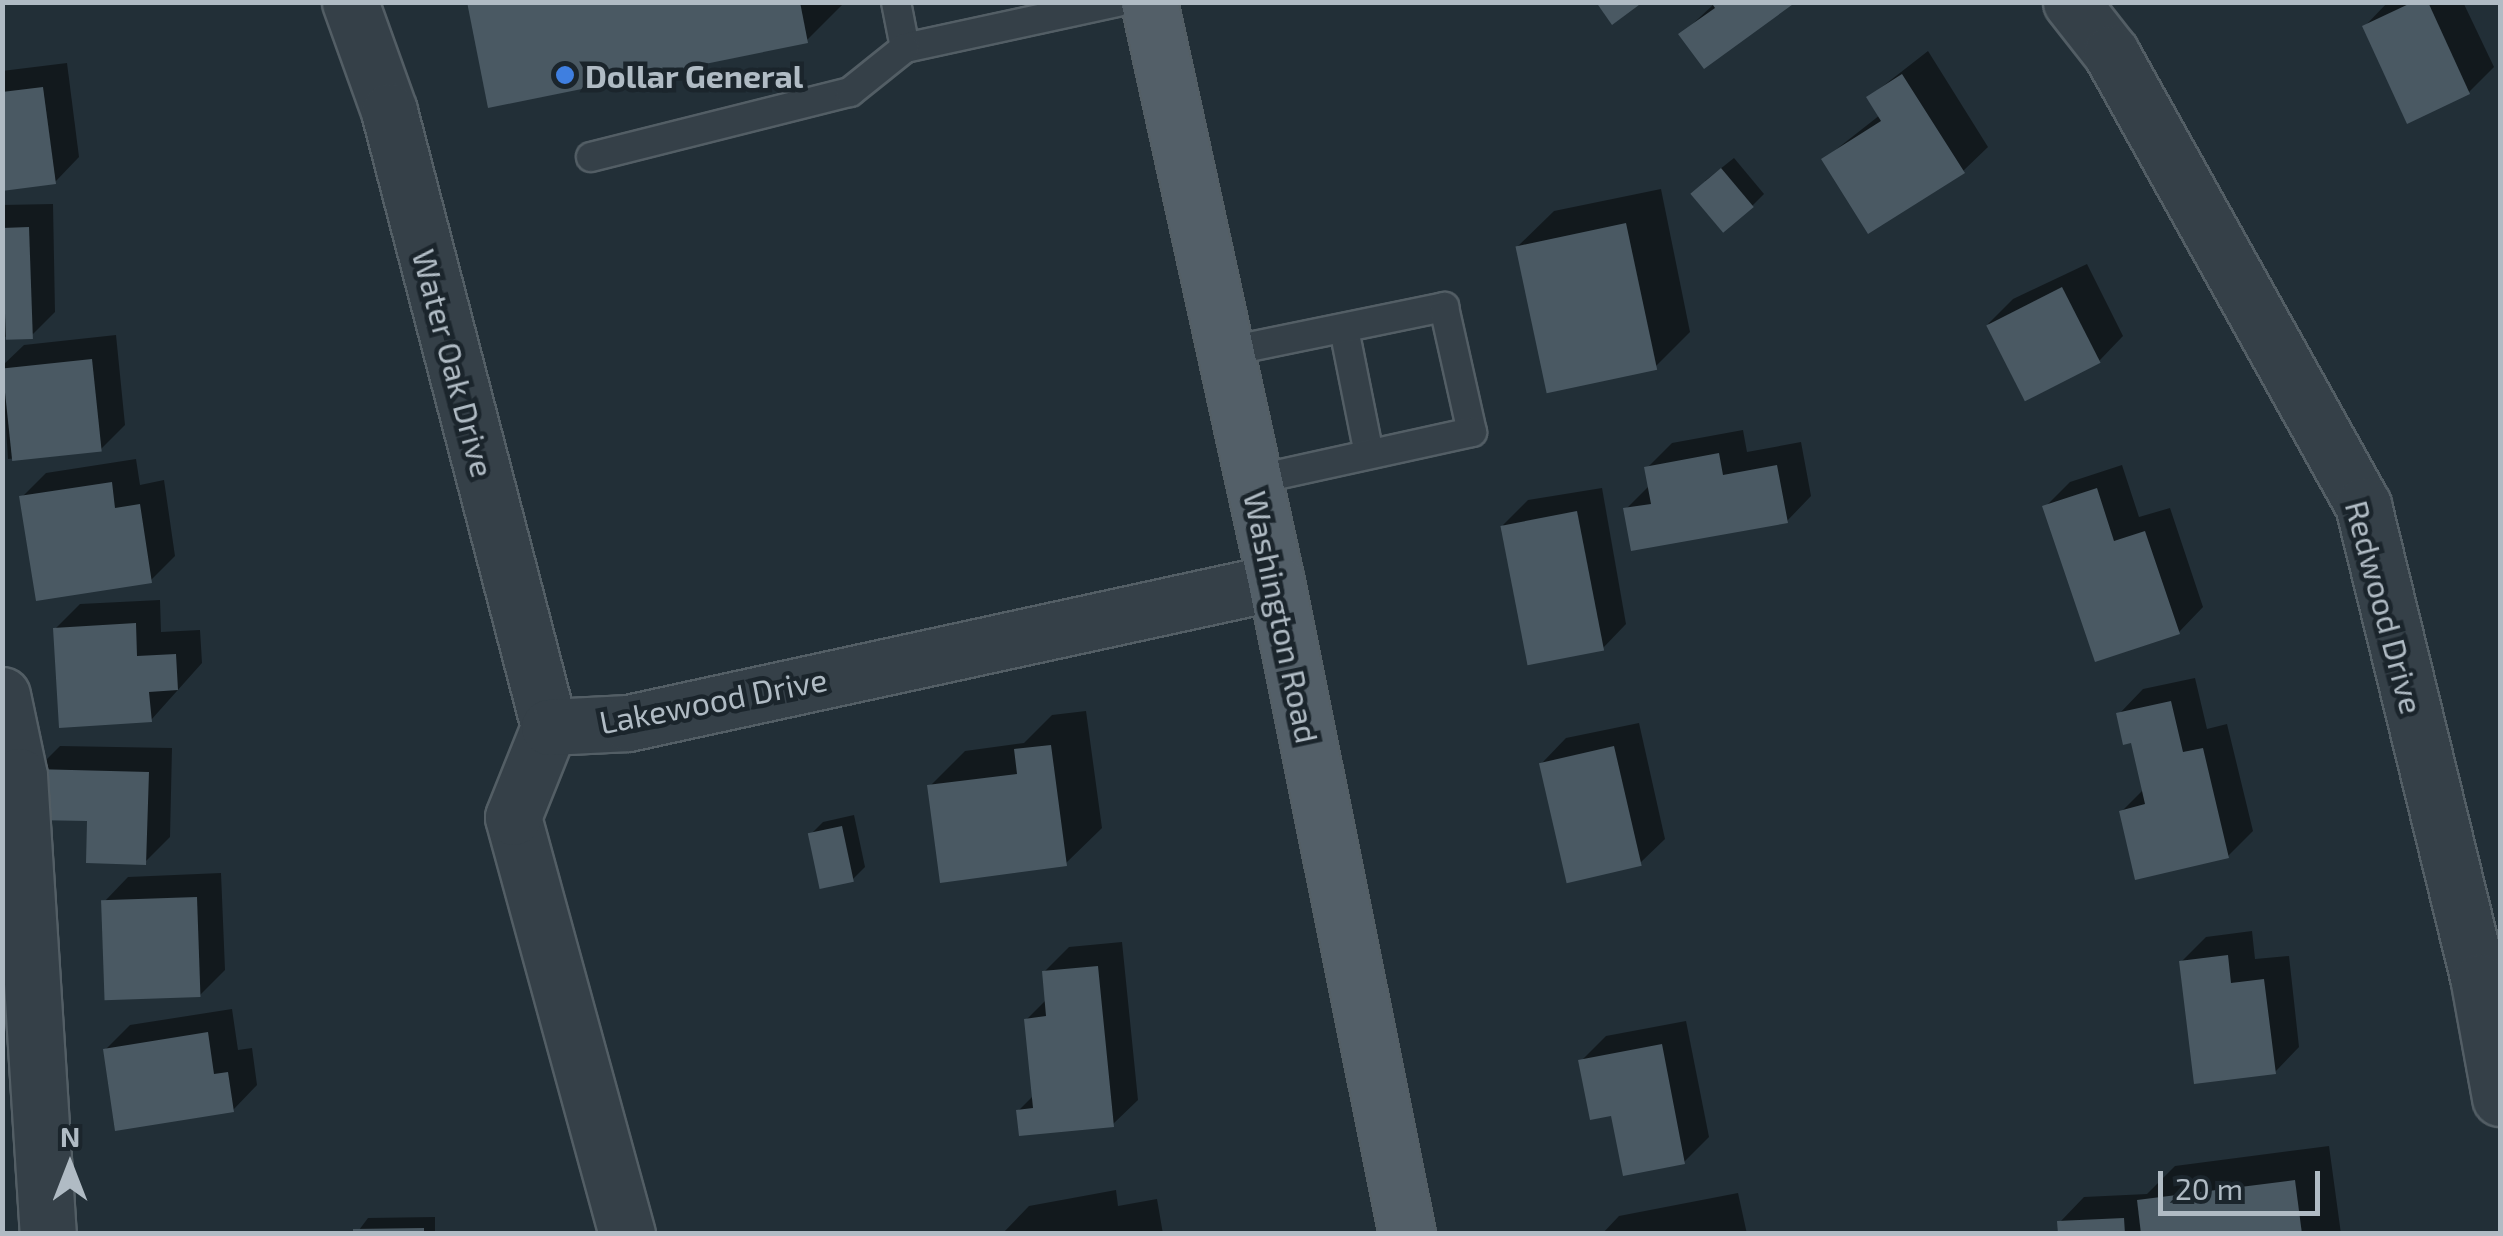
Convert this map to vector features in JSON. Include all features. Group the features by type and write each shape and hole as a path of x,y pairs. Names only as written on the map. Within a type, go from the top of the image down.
{"main road":[{"name":"Washington Road","path":"1149,2 1276,582 1407,1234"}],"street":[{"name":"Water Oak Drive","path":"350,2 388,111 549,727"},
{"name":"Redwood Drive","path":"2071,2 2110,54 2363,504 2490,981 2500,1098"},
{"name":"Lakewood Drive","path":"549,727 628,723 1276,582"},
{"path":"2,695 19,776 48,1234"},
{"path":"549,727 513,817 627,1234"}],"lane":[{"path":"896,2 905,48"},
{"path":"591,157 850,92 905,48 1118,2"},
{"path":"1225,352 1444,308 1472,432 1253,480"},
{"path":"1344,329 1369,454"}],"building":[{"name":"Dollar General","path":"467,2 800,2 808,43 488,108"},
{"path":"1596,2 1643,2 1612,25"},
{"path":"1711,2 1796,2 1704,69 1678,34 1715,8"},
{"path":"2413,2 2428,2 2470,94 2407,124 2362,26"},
{"path":"1902,74 1965,173 1868,234 1821,159 1881,121 1866,97"},
{"path":"43,87 56,184 2,191 2,92"},
{"path":"1721,168 1754,207 1723,233 1690,194"},
{"path":"1626,223 1657,370 1547,393 1515,246"},
{"path":"29,227 33,339 6,340 2,228"},
{"path":"2062,287 2101,363 2025,401 1986,326"},
{"path":"92,359 102,451 12,461 2,368"},
{"path":"1719,453 1723,475 1777,465 1788,523 1631,551 1623,508 1651,504 1644,467"},
{"path":"112,482 115,508 140,504 152,583 36,601 19,496"},
{"path":"2097,488 2114,541 2145,531 2180,634 2095,662 2042,506"},
{"path":"1577,511 1604,650 1528,665 1500,526"},
{"path":"136,623 137,656 176,654 178,690 149,692 152,722 59,728 53,628"},
{"path":"2171,701 2183,752 2203,748 2229,858 2135,880 2119,811 2145,804 2131,743 2123,745 2116,713"},
{"path":"1051,745 1067,866 940,883 927,785 1017,774 1014,749"},
{"path":"1614,746 1642,866 1567,883 1539,763"},
{"path":"33,769 149,772 146,865 86,863 87,821 33,820"},
{"path":"842,826 854,882 820,889 808,833"},
{"path":"197,897 200,997 105,1000 101,900"},
{"path":"2228,955 2231,983 2264,979 2276,1074 2194,1084 2179,961"},
{"path":"1098,966 1114,1127 1019,1136 1016,1110 1033,1108 1024,1019 1046,1016 1042,971"},
{"path":"208,1032 214,1074 228,1072 234,1112 115,1131 103,1049"},
{"path":"1662,1044 1685,1164 1623,1176 1611,1116 1590,1120 1578,1060"},
{"path":"2295,1180 2302,1234 2141,1234 2137,1200"},
{"path":"2124,1218 2125,1234 2058,1234 2057,1221"},
{"path":"424,1228 424,1234 353,1234 353,1229"}],"place":[{"name":"Dollar General","path":"565,75"}]}
